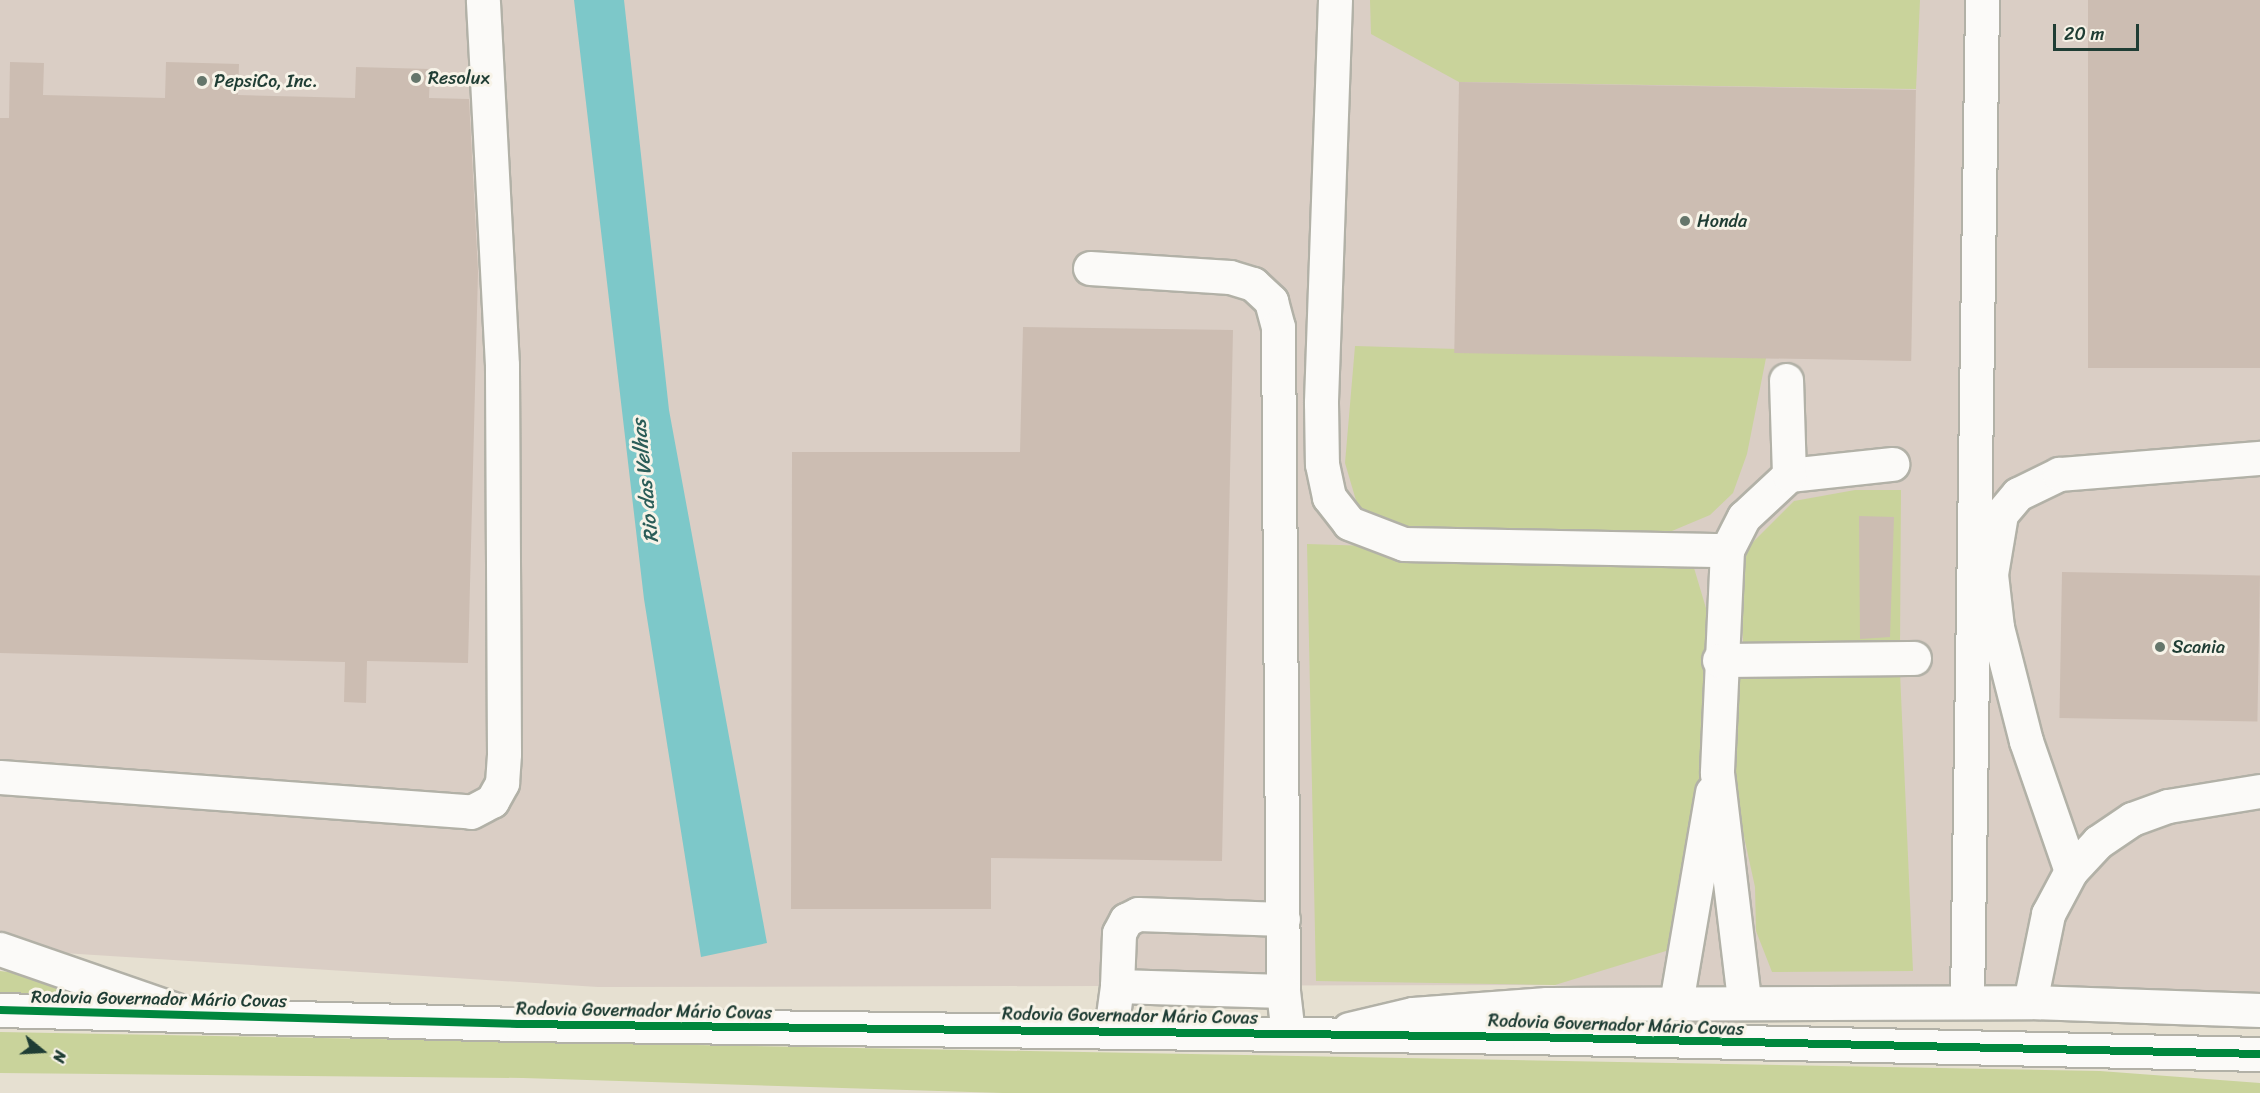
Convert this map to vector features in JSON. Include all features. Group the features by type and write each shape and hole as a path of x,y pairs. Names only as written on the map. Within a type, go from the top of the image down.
{"main road":[{"path":"0,777 471,812 492,801 502,783 504,753 502,377 483,0"},
{"path":"1335,0 1321,403 1322,464 1335,510 1372,536 1404,544 1726,550"},
{"path":"1967,1002 1982,0"},
{"path":"1090,268 1230,277 1253,284 1271,301 1278,327 1283,991 1288,1034"},
{"path":"1786,380 1789,475"},
{"path":"2071,871 2025,741 1997,627 1991,566 2001,514 2018,494 2059,474 2260,458"},
{"path":"1744,1001 1717,773 1719,660 1726,550 1744,517 1789,475 1892,464"},
{"path":"1719,660 1914,658"},
{"path":"1676,1003 1717,773"},
{"path":"2030,1002 2048,914 2071,871 2098,842 2132,819 2168,806 2260,791"},
{"path":"1111,1030 1117,986 1119,933 1126,920 1138,914 1283,919"},
{"path":"0,949 185,1013"},
{"path":"1117,986 1283,991"},
{"path":"1322,1035 1470,1007 1744,1001 2030,1002 2260,1010"},
{"name":"Rodovia Governador Mário Covas","path":"0,1010 185,1013 518,1024 1111,1030 2260,1054"}],"shaded area":[{"path":"0,0 2260,0 2260,996 1772,993 1555,985 598,987 0,949"}],"green space":[{"path":"1370,0 1920,0 1916,89 1459,82 1371,34"},
{"path":"1355,346 1766,358 1747,454 1733,493 1710,515 1660,536 1689,551 1716,642 1705,780 1679,947 1555,985 1316,981 1307,544 1402,547 1360,514 1345,463"},
{"path":"1855,490 1901,490 1900,651 1743,642 1740,578 1749,546 1794,501"},
{"path":"1746,669 1900,672 1913,971 1772,972 1756,931 1755,887 1736,800 1734,680"},
{"path":"0,971 43,976 139,1007 0,1004"},
{"path":"0,1032 2100,1071 2260,1083 2260,1093 1003,1093 523,1078 0,1073"}],"water":[{"name":"Rio das Velhas","path":"574,0 624,0 669,410 767,943 701,957 644,599"}],"building":[{"path":"2088,0 2260,0 2260,368 2088,368"},
{"path":"10,62 44,63 43,95 165,98 166,62 239,64 238,95 355,98 356,67 430,69 429,98 469,99 478,272 468,663 367,661 366,703 344,702 345,662 0,653 0,118 9,118"},
{"name":"Honda","path":"1459,82 1916,90 1911,361 1454,353"},
{"path":"1023,327 1233,330 1222,861 991,858 991,909 791,909 792,452 1020,452"},
{"path":"1859,516 1894,517 1890,637 1860,639"},
{"name":"Scania","path":"2062,572 2260,575 2257,721 2059,718"}],"cycle path":[{"path":"0,1010 518,1024 1528,1037 2260,1054"}],"place":[{"name":"Resolux","path":"416,78"},
{"name":"PepsiCo, Inc.","path":"202,81"},
{"name":"Honda","path":"1685,221"},
{"name":"Scania","path":"2160,647"}]}
